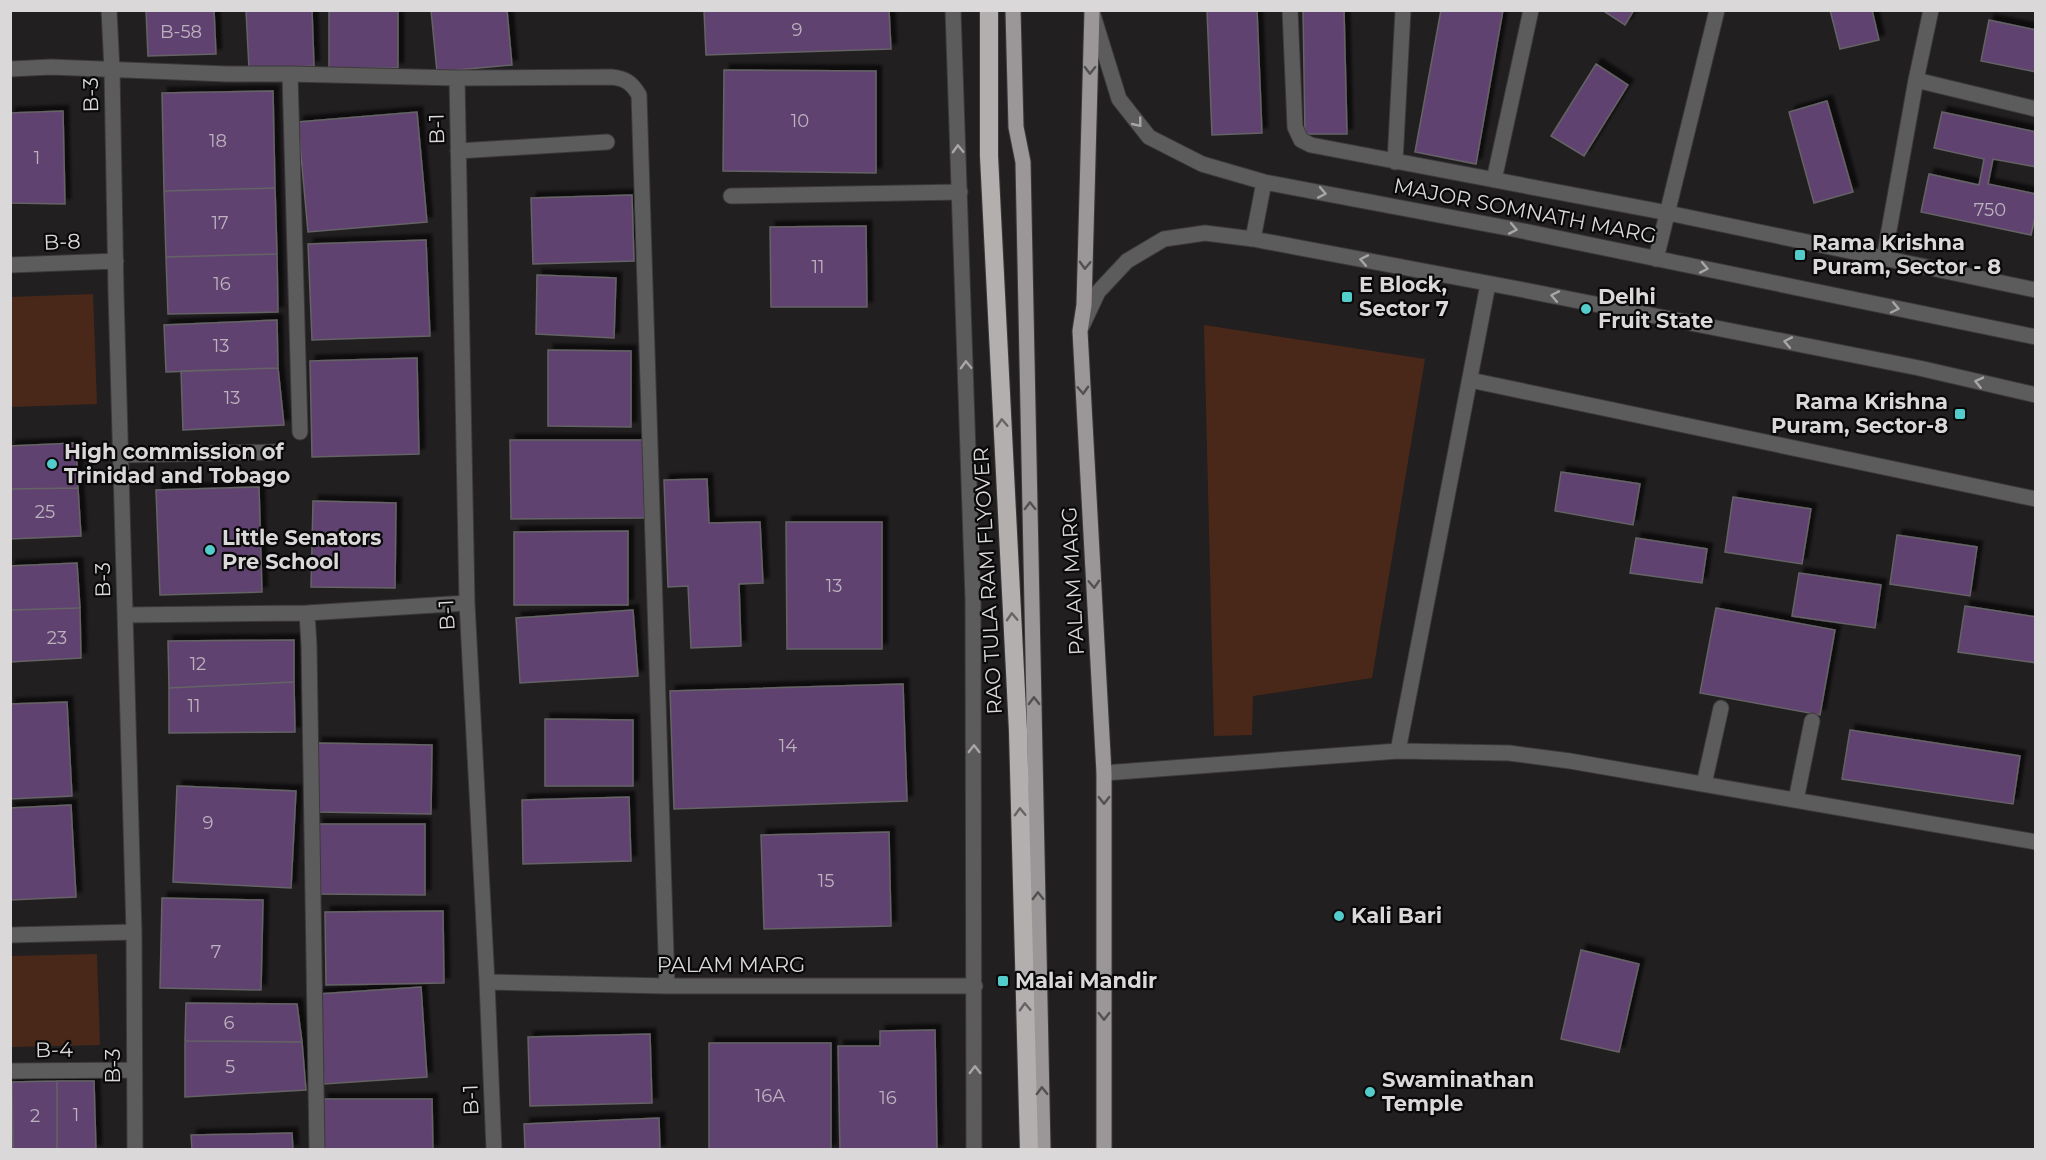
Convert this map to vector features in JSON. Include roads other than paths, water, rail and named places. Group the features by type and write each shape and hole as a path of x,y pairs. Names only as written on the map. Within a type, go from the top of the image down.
{"highway":[{"name":"RAO TULA RAM FLYOVER","path":"989,10 989,156 1018,731 1029,1149"}],"main road":[{"name":"PALAM MARG","path":"1013,10 1016,127 1023,162 1043,1149"},
{"name":"PALAM MARG","path":"1092,11 1084,305 1080,331 1104,773 1104,1149"}],"street":[{"name":"B-3","path":"109,10 134,932 135,1149"},
{"path":"953,10 973,599 974,1149"},
{"path":"1290,10 1295,127 1301,140 1311,144 1668,213 2036,290"},
{"path":"1395,162 1404,10"},
{"path":"1494,180 1531,10"},
{"path":"1656,259 1717,10"},
{"path":"1884,258 1931,10"},
{"name":"MAJOR SOMNATH MARG","path":"1092,11 1119,99 1149,137 1202,164 1264,182 1513,229 2036,337"},
{"path":"10,69 51,68 457,78 622,78 633,86 639,95 667,986"},
{"path":"290,74 300,432"},
{"name":"B-1","path":"457,78 467,603 494,1149"},
{"path":"1916,80 2036,109"},
{"path":"458,151 607,142"},
{"path":"1253,238 1264,182"},
{"path":"731,196 960,192"},
{"path":"1080,331 1098,292 1127,261 1164,239 1204,233 1253,238 1908,366 2036,395"},
{"name":"B-8","path":"10,265 116,261"},
{"path":"1398,751 1488,284"},
{"path":"1470,380 2036,499"},
{"path":"122,456 275,452"},
{"path":"125,615 307,613 467,603"},
{"path":"307,613 317,1149"},
{"path":"1704,784 1721,708"},
{"path":"1796,800 1812,721"},
{"path":"1104,773 1398,751 1509,753 1570,761 2036,842"},
{"path":"10,935 134,932"},
{"name":"PALAM MARG","path":"487,982 667,986 975,986"},
{"name":"B-4","path":"10,1071 134,1070"}],"place":[{"name":"Rama Krishna Puram, Sector - 8","path":"1800,255"},
{"name":"E Block, Sector 7","path":"1347,297"},
{"name":"Delhi Fruit State","path":"1586,309"},
{"name":"Rama Krishna Puram, Sector-8","path":"1960,414"},
{"name":"High commission of Trinidad and Tobago","path":"52,464"},
{"name":"Little Senators Pre School","path":"210,550"},
{"name":"Kali Bari","path":"1339,916"},
{"name":"Malai Mandir","path":"1003,981"},
{"name":"Swaminathan Temple","path":"1370,1092"}]}
